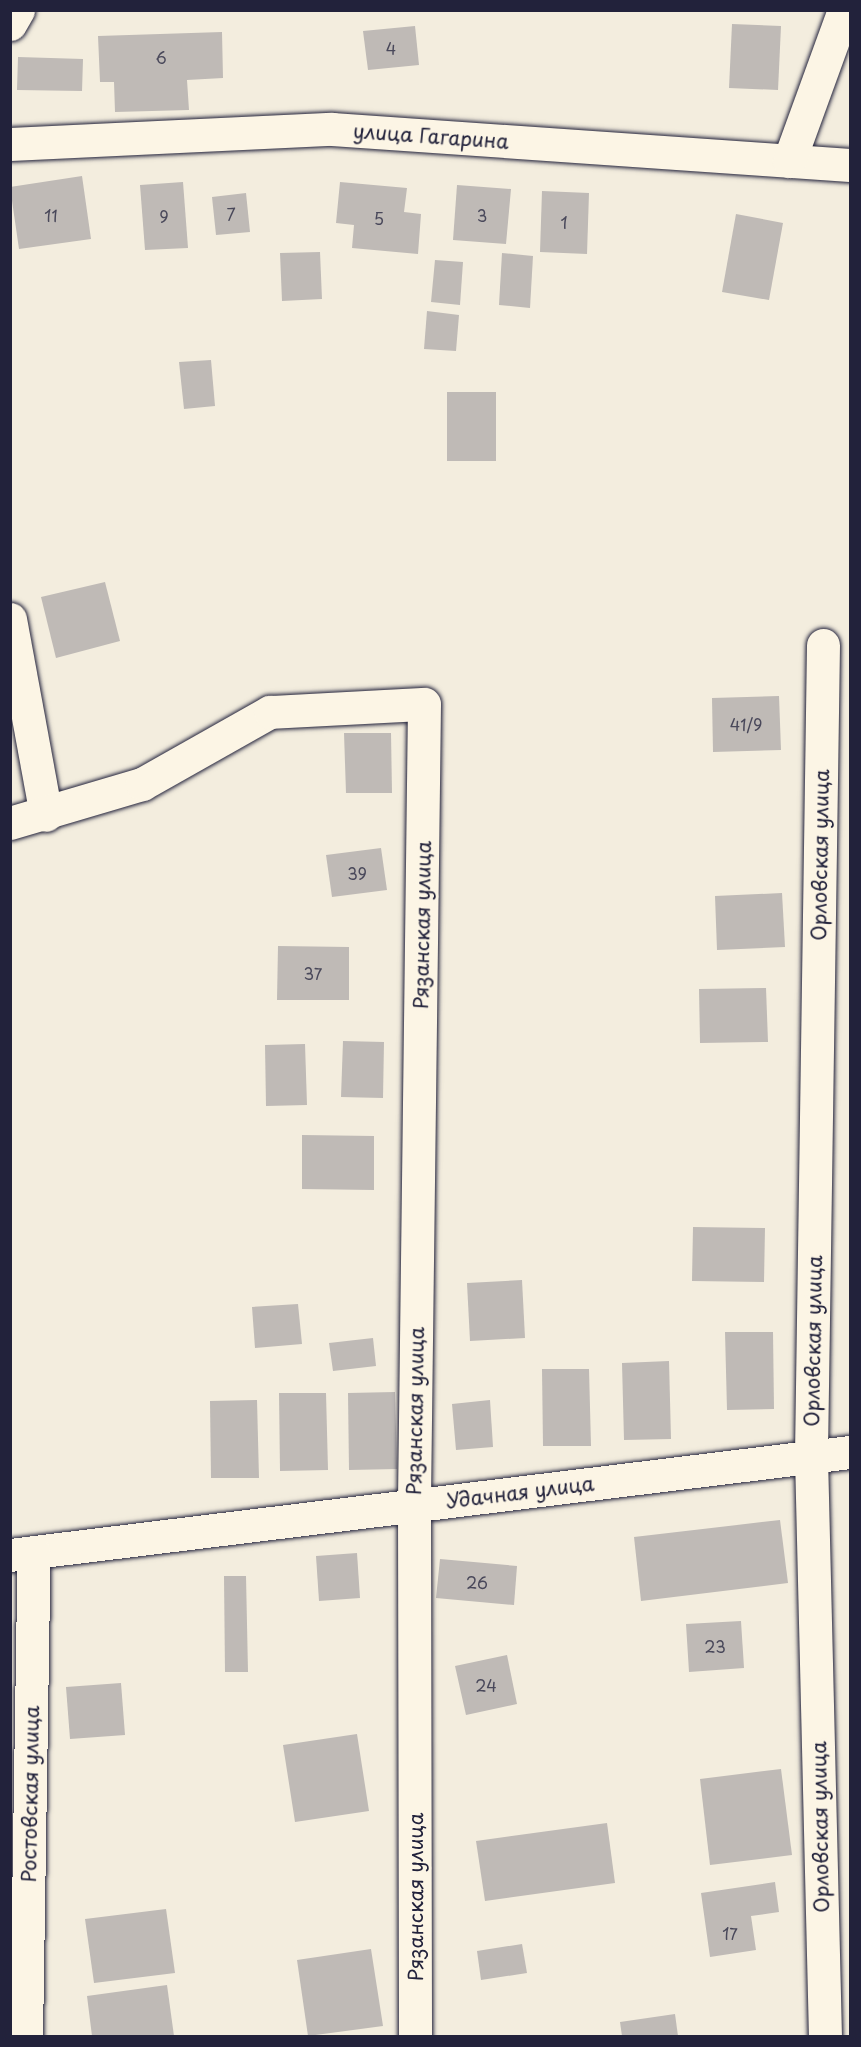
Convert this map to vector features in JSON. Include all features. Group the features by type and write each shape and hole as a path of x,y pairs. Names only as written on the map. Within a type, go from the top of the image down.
{"street":[{"path":"10,24 18,10"},
{"path":"789,161 844,10"},
{"name":"улица Гагарина","path":"10,144 332,129 850,165"},
{"path":"10,619 46,815 10,823"},
{"name":"Орловская улица","path":"823,645 811,1456 825,2037"},
{"name":"Рязанская улица","path":"46,815 142,784 270,712 424,704 414,1505 416,2037"},
{"name":"Удачная улица","path":"22,1554 850,1452"},
{"name":"Ростовская улица","path":"22,1554 26,2037"}],"building":[{"path":"732,24 781,26 778,90 729,88"},
{"path":"415,26 419,65 368,70 363,31"},
{"path":"222,32 223,78 187,80 189,110 115,112 114,82 100,82 98,36"},
{"path":"18,57 83,59 82,91 17,90"},
{"path":"82,176 91,239 19,249 10,187"},
{"path":"183,182 188,248 145,250 140,185"},
{"path":"340,182 407,188 404,212 421,214 418,254 352,248 354,225 336,223"},
{"path":"457,185 511,189 506,244 453,240"},
{"path":"542,191 589,193 587,254 540,252"},
{"path":"246,193 250,232 216,235 212,197"},
{"path":"736,214 783,223 769,300 722,292"},
{"path":"320,252 322,299 282,301 280,253"},
{"path":"502,253 533,256 530,308 499,305"},
{"path":"435,260 463,262 460,305 431,302"},
{"path":"427,311 459,315 456,351 424,349"},
{"path":"211,360 215,406 184,409 179,362"},
{"path":"447,392 496,392 496,461 447,461"},
{"path":"105,582 120,641 56,658 41,597"},
{"path":"779,696 781,750 713,752 712,698"},
{"path":"344,733 391,733 392,793 346,793"},
{"path":"381,848 387,890 332,897 326,855"},
{"path":"782,893 785,947 717,950 715,896"},
{"path":"278,946 349,947 349,1000 277,1000"},
{"path":"766,988 768,1042 700,1043 699,989"},
{"path":"343,1041 384,1042 383,1098 341,1097"},
{"path":"305,1044 307,1105 266,1106 265,1045"},
{"path":"302,1135 374,1136 374,1190 302,1189"},
{"path":"693,1227 765,1228 764,1282 692,1281"},
{"path":"522,1280 525,1338 470,1341 467,1283"},
{"path":"298,1304 302,1344 255,1348 252,1307"},
{"path":"725,1332 773,1332 774,1409 727,1410"},
{"path":"373,1338 376,1366 333,1371 329,1343"},
{"path":"669,1361 671,1439 624,1440 622,1363"},
{"path":"542,1369 589,1369 591,1446 543,1446"},
{"path":"395,1392 397,1469 349,1470 348,1393"},
{"path":"279,1393 326,1393 328,1470 280,1471"},
{"path":"257,1400 259,1478 211,1478 210,1401"},
{"path":"490,1400 493,1447 456,1450 452,1404"},
{"path":"780,1520 788,1583 641,1601 634,1537"},
{"path":"357,1553 360,1598 319,1601 316,1556"},
{"path":"440,1559 517,1566 514,1605 436,1598"},
{"path":"224,1576 246,1576 248,1672 225,1672"},
{"path":"741,1621 744,1668 689,1672 686,1624"},
{"path":"507,1655 517,1704 466,1715 455,1666"},
{"path":"121,1683 125,1735 70,1739 66,1687"},
{"path":"357,1734 369,1811 295,1822 283,1745"},
{"path":"781,1769 792,1855 710,1865 700,1779"},
{"path":"607,1823 615,1883 485,1901 476,1841"},
{"path":"775,1882 779,1912 751,1916 756,1950 710,1957 701,1893"},
{"path":"166,1909 175,1973 94,1983 85,1919"},
{"path":"522,1944 527,1973 481,1980 477,1951"},
{"path":"371,1949 383,2026 308,2036 297,1960"},
{"path":"167,1985 174,2036 92,2036 87,1996"},
{"path":"675,2014 678,2036 622,2036 620,2022"}]}
